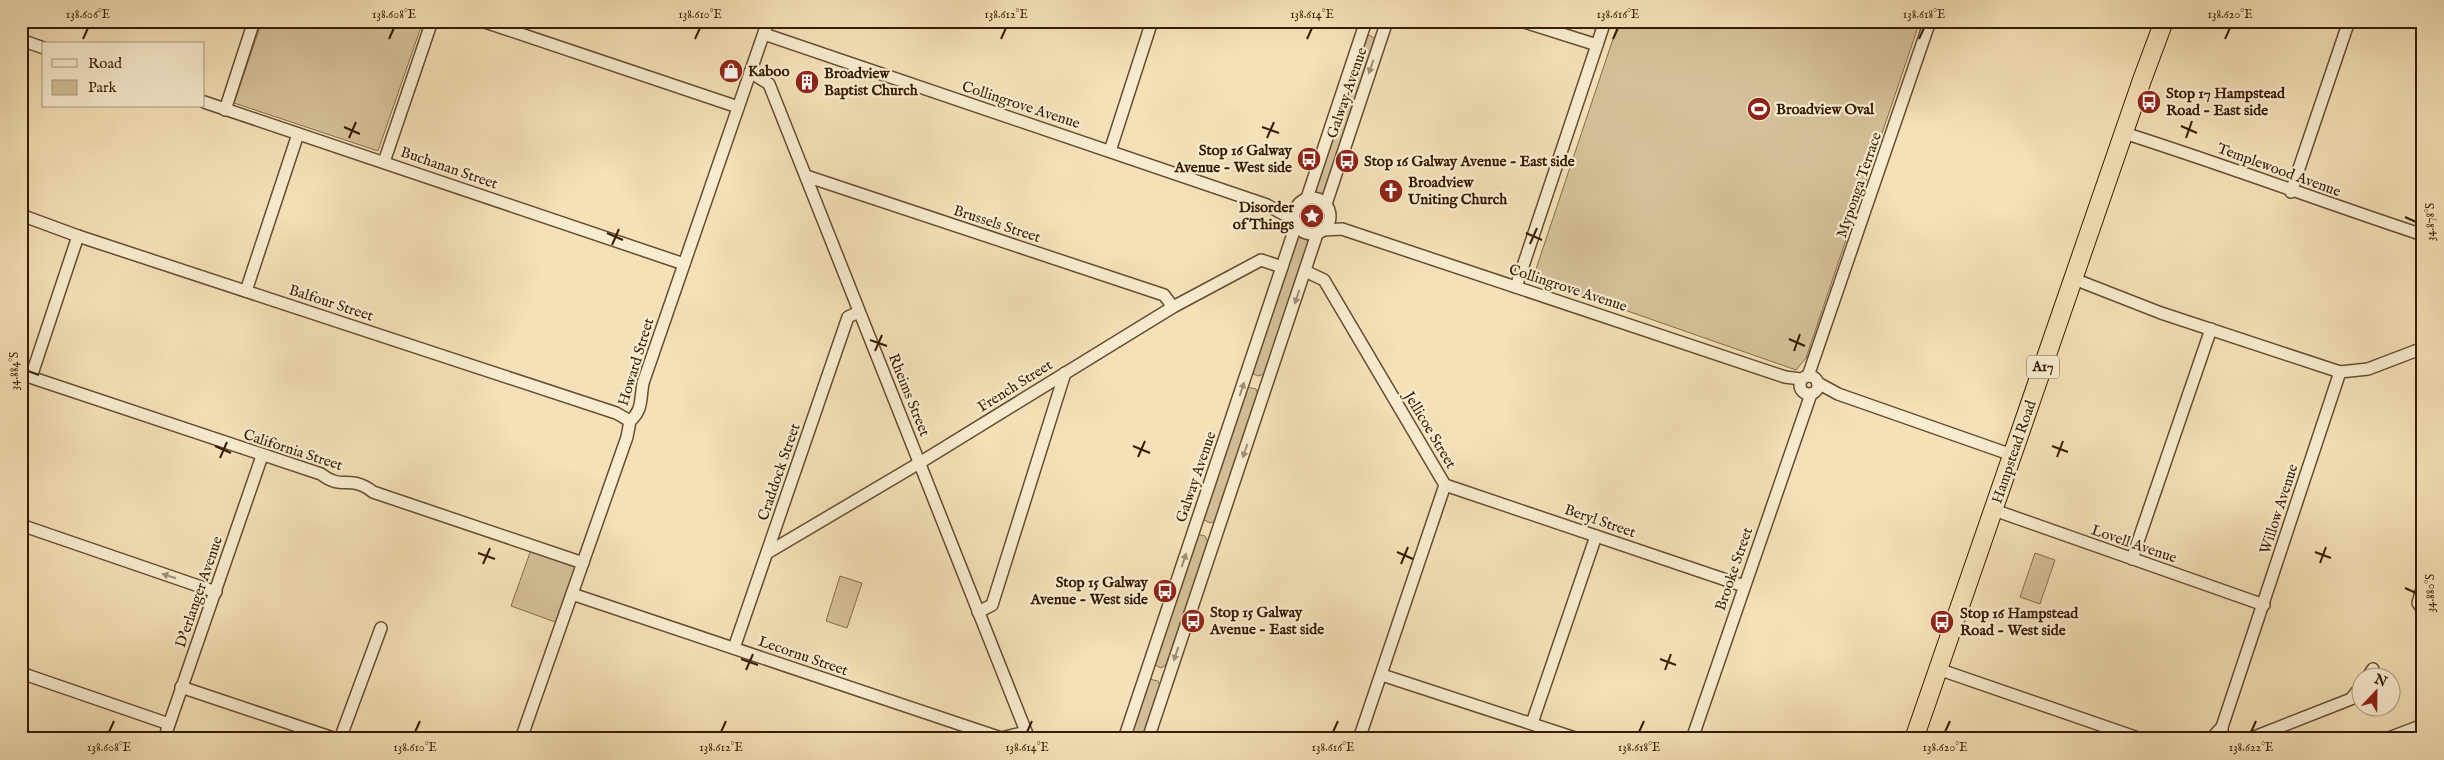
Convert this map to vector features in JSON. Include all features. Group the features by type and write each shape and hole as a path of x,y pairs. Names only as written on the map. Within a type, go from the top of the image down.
{"highway":[{"name":"Hampstead Road","path":"2142,80 2154,21"},
{"name":"Hampstead Road","path":"1914,739 2164,21"},
{"name":"A17","path":"1922,714 1925,739"}],"street":[{"path":"225,110 254,21"},
{"path":"384,162 432,21"},
{"path":"482,21 738,107"},
{"name":"Howard Street","path":"521,739 628,437 630,421 638,414 641,406 643,383 768,21"},
{"path":"1110,151 1152,21"},
{"path":"1521,21 1597,45"},
{"path":"1516,286 1604,23 1591,21"},
{"name":"Myponga Terrace","path":"1809,385 1816,358 1930,21"},
{"path":"2291,192 2349,21"},
{"path":"1362,22 1385,26"},
{"name":"Galway Avenue","path":"1307,198 1362,22"},
{"name":"Galway Avenue","path":"1326,204 1385,26"},
{"name":"Collingrove Avenue","path":"764,34 1267,205 1295,218"},
{"path":"21,40 42,47"},
{"name":"Rheims Street","path":"750,72 769,84 1028,736"},
{"name":"Buchanan Street","path":"205,102 684,264"},
{"name":"Templewood Avenue","path":"2124,133 2209,160 2291,192 2423,235"},
{"path":"246,291 298,134"},
{"name":"Brussels Street","path":"806,176 1164,295 1173,307"},
{"path":"1148,739 1305,271 1320,232 1330,218 1326,204 1319,199 1307,198 1298,204 1295,218 1303,232 1320,232"},
{"name":"Balfour Street","path":"21,215 78,236 616,413 630,421"},
{"name":"Galway Avenue","path":"1124,739 1282,267 1295,218"},
{"name":"Collingrove Avenue","path":"1330,218 1342,229 1838,394 2012,455"},
{"name":"Collingrove Avenue","path":"1320,232 1342,229"},
{"path":"26,376 78,236"},
{"name":"French Street","path":"767,553 1173,307 1261,260 1282,267"},
{"name":"Jellicoe Street","path":"1305,271 1324,280 1445,485 1359,739"},
{"path":"2074,279 2161,313 2340,372 2368,369 2423,348"},
{"name":"Craddock Street","path":"734,648 848,316 859,312"},
{"path":"2132,559 2211,329"},
{"name":"Willow Avenue","path":"2222,733 2340,372"},
{"path":"978,612 992,605 1065,373"},
{"name":"California Street","path":"26,376 262,456 321,474 330,481 363,484 373,492 583,562"},
{"name":"Brooke Street","path":"1692,739 1805,408 1809,385"},
{"name":"D'erlanger Avenue","path":"164,739 262,456"},
{"name":"Beryl Street","path":"1445,485 1744,586"},
{"name":"Lovell Avenue","path":"1994,510 2264,605"},
{"path":"21,525 216,592"},
{"path":"1532,723 1596,536"},
{"path":"2423,585 2418,603 2423,610"},
{"name":"Lecornu Street","path":"572,594 1001,738 1028,736"},
{"path":"340,739 381,628"},
{"path":"1938,669 2141,739"},
{"path":"21,673 169,724"},
{"path":"1382,674 1578,739"},
{"path":"181,687 336,739"},
{"path":"2249,739 2352,698"},
{"path":"2386,739 2412,734 2423,725"},
{"path":"2210,739 2222,733"}],"green space":[{"path":"262,21 423,21 378,151 234,103"},
{"path":"1619,21 1920,21 1806,358 1796,370 1533,278"},
{"path":"1367,34 1376,39 1324,196 1312,192"},
{"path":"1312,202 1322,206 1326,216 1322,226 1312,230 1302,226 1298,216 1302,206"},
{"path":"1296,236 1309,241 1264,374 1258,376 1251,373"},
{"path":"1247,387 1256,389 1258,394 1215,521 1210,523 1202,519"},
{"path":"1197,534 1205,536 1208,542 1166,665 1161,668 1153,664"},
{"path":"532,547 579,563 558,623 511,606"},
{"path":"2035,553 2055,560 2040,604 2020,597"},
{"path":"840,576 862,583 847,628 826,621"},
{"path":"1149,679 1158,681 1160,686 1142,739 1127,739"}],"place":[{"name":"Kaboo","path":"731,71"},
{"name":"Broadview Baptist Church","path":"807,82"},
{"name":"Stop 17 Hampstead Road - East side","path":"2149,102"},
{"name":"Broadview Oval","path":"1759,109"},
{"name":"Stop 16 Galway Avenue - West side","path":"1309,159"},
{"name":"Stop 16 Galway Avenue - East side","path":"1347,161"},
{"name":"Broadview Uniting Church","path":"1391,191"},
{"name":"Disorder of Things","path":"1312,216"},
{"name":"Stop 15 Galway Avenue - West side","path":"1165,591"},
{"name":"Stop 15 Galway Avenue - East side","path":"1193,621"},
{"name":"Stop 16 Hampstead Road - West side","path":"1942,622"}]}
